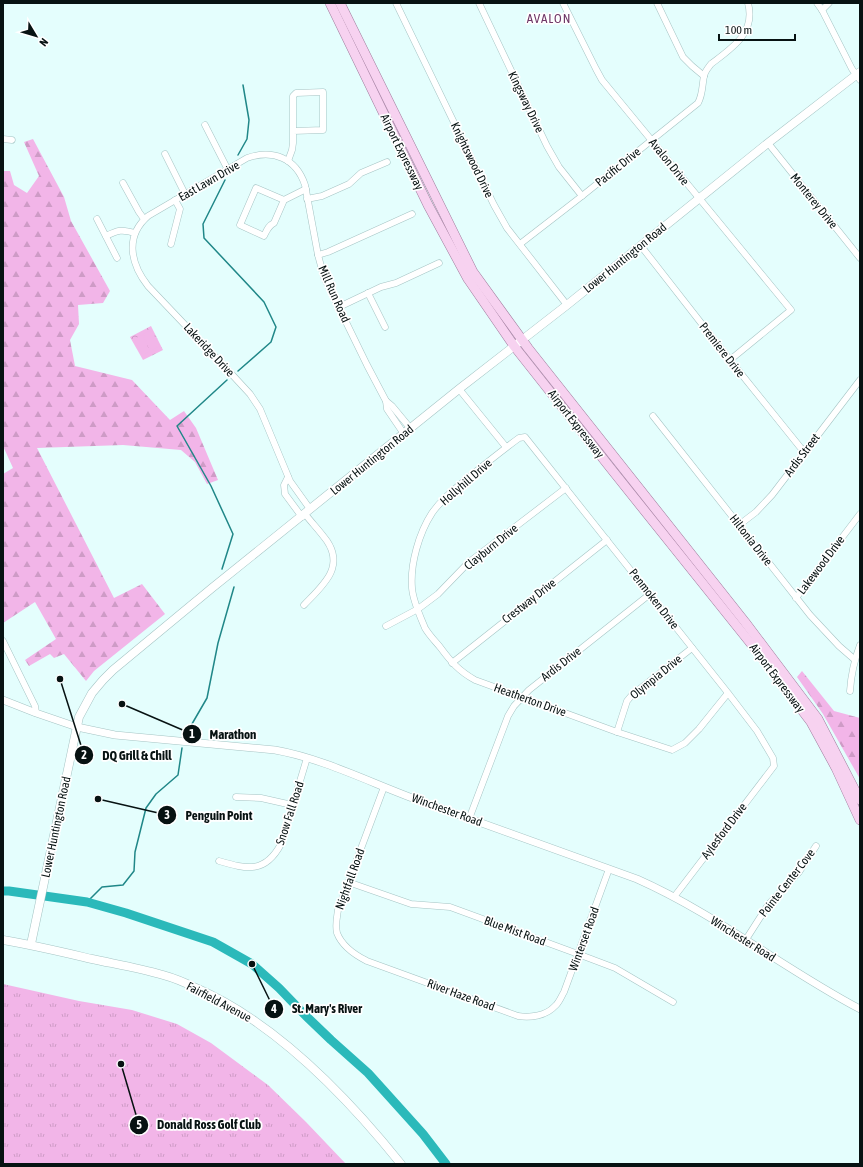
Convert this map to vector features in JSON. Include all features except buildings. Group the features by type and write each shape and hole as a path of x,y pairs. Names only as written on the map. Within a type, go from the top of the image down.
{"main road":[{"name":"Airport Expressway","path":"330,3 428,205 468,280 514,346 760,655 811,722 836,768 860,820"},
{"name":"Airport Expressway","path":"340,3 472,272 522,340 745,622 818,719 860,800"},
{"name":"Lower Huntington Road","path":"31,944 77,727 80,717 92,693 103,680 113,670 306,513 768,143 859,76"},
{"name":"Fairfield Avenue","path":"3,940 31,944 164,975 198,988 226,1003 252,1018 315,1071 356,1112 401,1164"}],"street":[{"name":"Knightswood Drive","path":"396,3 494,205 507,228 567,305"},
{"name":"Kingsway Drive","path":"479,3 547,146 559,167 582,196"},
{"name":"Avalon Drive","path":"563,3 602,80 791,310 730,360"},
{"path":"657,3 683,57 704,76"},
{"path":"817,3 852,69 859,76"},
{"path":"822,10 829,3"},
{"name":"Pacific Drive","path":"520,244 698,103 704,85 706,70 742,37 749,22 750,14 748,4"},
{"path":"288,161 292,150 293,96 296,93 323,92 323,130 293,131"},
{"path":"205,125 228,170"},
{"path":"3,139 12,140"},
{"name":"Monterey Drive","path":"768,143 860,258"},
{"path":"165,154 185,194"},
{"name":"East Lawn Drive","path":"136,231 144,219 153,213 247,158 266,154 277,156 288,161"},
{"name":"Mill Run Road","path":"288,161 299,172 306,189 318,255 324,277 386,401 387,408 404,434"},
{"path":"307,199 322,196 349,184 362,173 388,162"},
{"path":"123,182 144,219"},
{"path":"284,200 256,188 240,225 264,236 270,225 274,223 284,200 306,189"},
{"path":"171,244 180,209 175,200"},
{"path":"318,255 328,252 412,214"},
{"path":"97,219 117,258"},
{"path":"106,236 122,230 136,231"},
{"name":"Lakeridge Drive","path":"136,231 132,246 133,257 143,279 225,367 260,408 290,481 306,513"},
{"name":"Premiere Drive","path":"641,246 800,447 806,451"},
{"path":"339,307 381,287 396,283 439,263"},
{"path":"368,293 385,327"},
{"name":"Ardis Street","path":"739,525 765,504 860,380"},
{"path":"459,390 506,447"},
{"name":"Mill Run Road","path":"386,401 411,429"},
{"name":"Hiltonia Drive","path":"653,416 796,598 824,631 854,659"},
{"name":"Hollyhill Drive","path":"418,609 412,589 414,559 425,525 433,512 458,486 506,447 520,438 525,437"},
{"name":"Penmoken Drive","path":"525,437 757,731 773,758 774,766"},
{"name":"Lakeridge Drive","path":"288,476 284,485 285,494 306,513"},
{"name":"Clayburn Drive","path":"386,626 418,609 438,594 468,564 566,488"},
{"path":"304,605 327,581 333,564 333,556 328,542 306,513"},
{"name":"Lakewood Drive","path":"796,598 860,514"},
{"name":"Crestway Drive","path":"452,663 607,540"},
{"name":"Ardis Drive","path":"469,819 508,716 514,706 535,685 650,594"},
{"name":"Heatherton Drive","path":"418,609 426,630 452,663 463,673 475,680 617,732 672,750 685,743 699,729 728,693"},
{"path":"3,641 35,706 36,713"},
{"path":"850,691 854,659 860,645"},
{"name":"Olympia Drive","path":"617,732 627,701 632,695 692,648"},
{"name":"Winchester Road","path":"3,700 77,727 115,735 275,750 307,758 469,819 637,879 674,897 820,987 860,1009"},
{"name":"Snow Fall Road","path":"219,861 248,868 265,863 276,853 281,844 307,758"},
{"name":"Aylesford Drive","path":"674,897 774,766"},
{"name":"Nightfall Road","path":"367,961 352,952 343,942 337,932 336,922 338,910 384,786"},
{"path":"236,797 261,798 292,806"},
{"name":"Pointe Center Cove","path":"745,941 768,905 799,872 816,846"},
{"name":"Winterset Road","path":"555,1007 564,992 609,869"},
{"name":"Blue Mist Road","path":"348,882 412,904 450,907 578,954 615,968 673,1002"},
{"name":"River Haze Road","path":"367,961 518,1016 527,1017 543,1015 555,1007"}],"green space":[{"path":"33,139 64,197 71,221 110,291 103,303 78,305 79,324 70,340 75,366 132,380 170,420 184,411 196,428 218,480 207,484 195,462 181,450 123,445 37,448 114,598 142,584 165,614 94,671 86,681 64,654 54,658 50,654 29,666 25,660 56,639 35,602 3,623 3,474 13,468 3,446 3,171 10,171 14,185 27,193 39,176 24,142"},
{"path":"151,326 163,350 143,360 130,337"},
{"path":"151,330 160,346 152,350 143,334"},
{"path":"142,335 150,351 143,355 134,339"},
{"path":"802,671 834,711 860,718 860,779 823,714 797,677"},
{"path":"3,984 79,1001 132,1010 177,1024 211,1043 268,1085 346,1164 3,1164"}],"waterway":[{"path":"238,155 247,139 249,120 243,85"},
{"path":"225,180 203,224 204,238 264,302 276,327 271,342 238,371"},
{"path":"222,569 233,534 211,486 177,426 227,380"},
{"path":"185,736 207,698 218,643 234,587"},
{"path":"87,902 102,887 123,885 134,871 135,852 146,808 156,794 178,775 182,748"},
{"path":"3,891 87,902 126,913 213,942 252,964 279,988 331,1040 368,1073 423,1134 446,1164"}],"place":[{"name":"DQ Grill & Chill","path":"60,679"},
{"name":"Marathon","path":"122,704"},
{"name":"Penguin Point","path":"98,799"},
{"name":"St. Mary's River","path":"252,964"},
{"name":"Donald Ross Golf Club","path":"121,1064"}],"district":[{"name":"AVALON","path":"549,18"}]}
